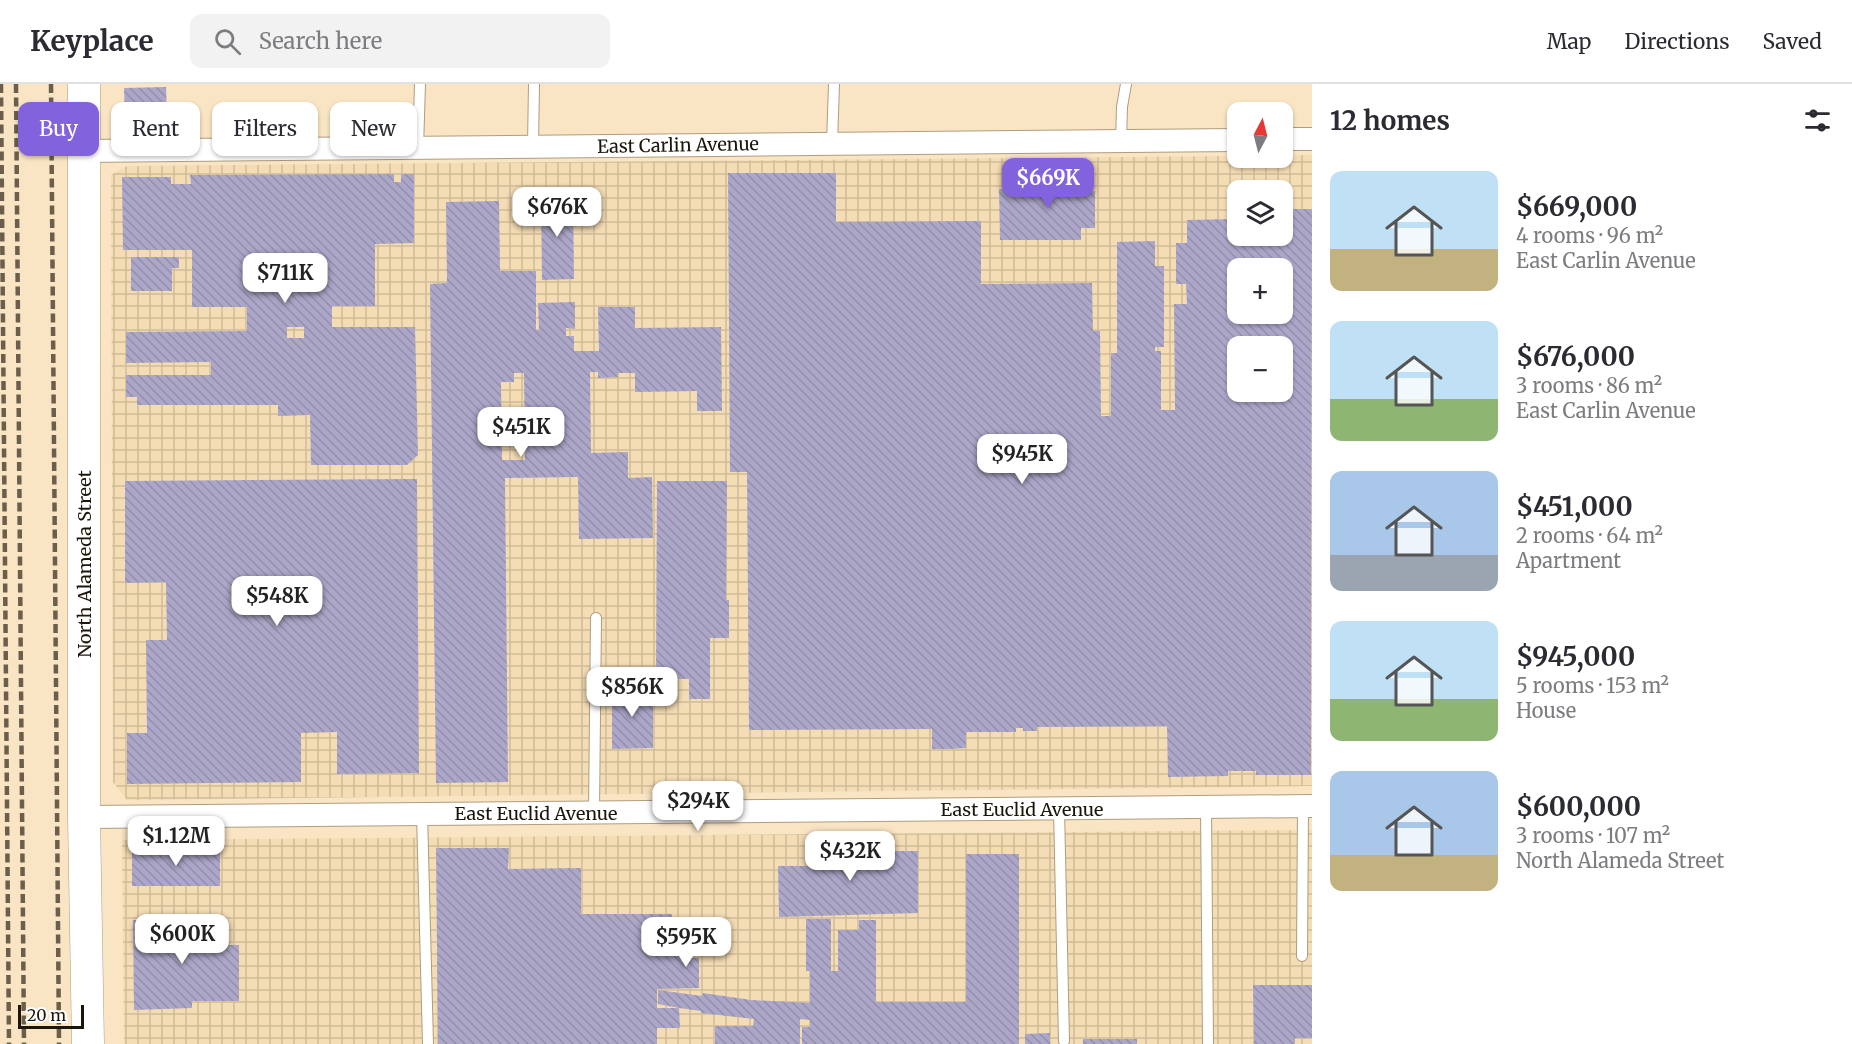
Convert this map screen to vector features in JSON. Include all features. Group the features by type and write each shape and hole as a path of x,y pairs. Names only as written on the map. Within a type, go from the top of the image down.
{"street":[{"name":"North Alameda Street","path":"84,84 84,102"},
{"path":"1293,139 1312,139"},
{"name":"East Carlin Avenue","path":"99,151 1227,140"},
{"name":"North Alameda Street","path":"83,156 84,817 88,1044"},
{"name":"East Euclid Avenue","path":"84,817 1308,806"}],"lane":[{"path":"418,148 420,84"},
{"path":"532,146 534,84"},
{"path":"832,144 834,84"},
{"path":"1121,141 1122,107 1126,84"},
{"path":"594,812 596,618"},
{"path":"1302,956 1308,806"},
{"path":"1206,807 1208,1044"},
{"path":"1059,808 1064,1041"},
{"path":"422,814 428,1044"}],"shaded area":[{"path":"1293,155 1312,155 1312,786 127,800 113,782 111,175 127,166 1227,156 1227,168 1293,168"},
{"path":"1312,830 1312,1044 124,1044 122,840"}],"building":[{"path":"166,87 167,102 124,102 124,88"},
{"path":"1080,171 1089,171 1085,192 1095,191 1095,228 1081,228 1081,240 1000,240 999,189 1028,189 1028,176 1080,174"},
{"path":"728,173 836,173 836,222 981,221 981,284 1092,283 1093,331 1100,331 1101,416 1111,416 1111,353 1117,353 1117,242 1155,241 1155,266 1164,266 1164,347 1155,347 1155,351 1161,351 1161,410 1175,410 1174,304 1187,304 1186,284 1176,284 1176,243 1187,243 1187,220 1227,219 1227,246 1293,246 1293,209 1312,209 1311,775 1256,775 1256,771 1228,771 1228,776 1168,777 1167,726 1037,727 1037,731 1023,731 1023,728 1016,728 1016,732 966,732 966,748 950,749 932,749 932,729 749,730 747,472 730,472"},
{"path":"394,174 394,182 401,182 401,174 414,174 414,243 375,244 375,306 332,306 332,327 415,327 418,455 407,465 311,465 310,415 278,416 278,405 137,405 137,397 126,397 126,375 211,375 211,362 126,363 126,332 247,331 247,307 192,307 192,250 123,250 122,177 171,177 171,184 191,184 190,175","holes":["287,327 304,327 304,338 287,338"]},
{"path":"541,196 573,196 574,279 542,280"},
{"path":"499,201 500,271 536,271 536,330 539,330 538,303 575,302 575,329 566,328 566,336 574,336 574,351 599,351 598,307 635,307 635,328 721,327 722,411 697,411 697,391 635,392 635,373 618,373 618,377 598,378 598,372 590,372 591,453 628,452 628,478 652,477 653,538 579,539 578,477 505,478 508,782 436,783 430,284 447,283 446,202","holes":["514,373 524,373 525,460 502,460 501,382 514,382"]},
{"path":"131,257 179,257 179,268 172,268 172,291 131,291"},
{"path":"417,479 419,773 337,774 337,732 301,733 301,782 127,784 127,733 147,733 146,640 167,640 166,582 125,583 125,481"},
{"path":"657,481 727,481 726,600 729,600 729,638 710,638 710,699 689,699 689,679 656,679"},
{"path":"612,687 653,687 653,748 612,749"},
{"path":"828,841 878,841 878,851 918,851 918,913 779,917 778,866 814,866 813,847 828,847","holes":["836,851 847,851 847,858 836,859","860,851 876,851 876,858 860,858"]},
{"path":"436,848 509,848 508,869 581,868 581,914 672,914 672,931 658,931 658,939 680,938 680,958 699,958 699,988 657,989 657,1008 679,1008 680,1028 657,1028 657,1044 438,1044"},
{"path":"132,849 220,849 220,886 132,886"},
{"path":"966,854 1019,854 1019,1044 802,1044 802,1027 810,1027 810,1020 800,1019 800,1044 715,1044 715,1026 753,1026 754,1019 658,1004 658,990 702,996 703,993 751,1000 810,1003 810,971 806,971 806,919 831,919 831,971 838,971 838,930 859,930 859,920 876,920 876,1002 966,1002"},
{"path":"213,919 213,945 239,945 239,1001 192,1001 192,1008 134,1010 133,920"},
{"path":"1253,985 1312,985 1312,1038 1295,1038 1295,1044 1254,1044"},
{"path":"1050,1033 1050,1044 1025,1044 1025,1034"},
{"path":"1083,1039 1137,1039 1137,1044 1083,1044"}],"railway":[{"path":"1,84 9,1044"},
{"path":"16,84 24,1044"},
{"path":"51,84 59,1044"}]}
